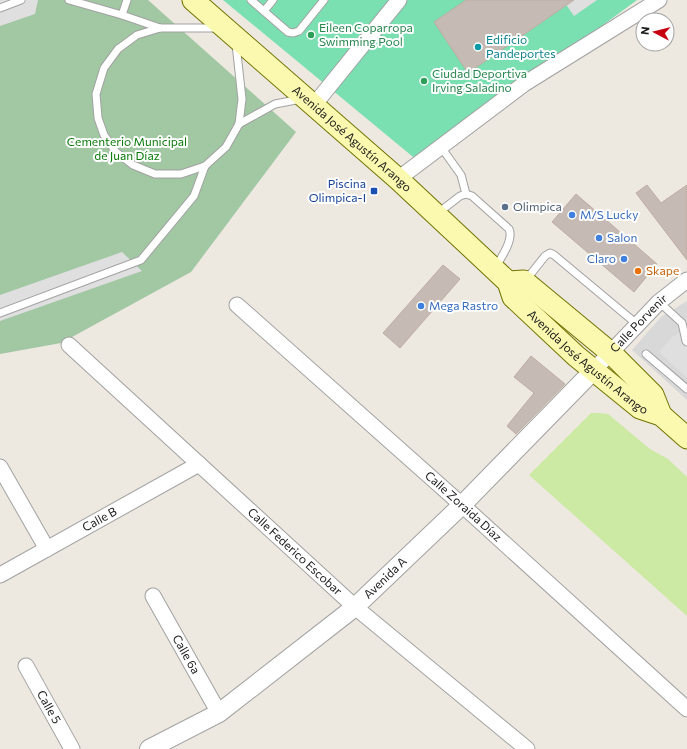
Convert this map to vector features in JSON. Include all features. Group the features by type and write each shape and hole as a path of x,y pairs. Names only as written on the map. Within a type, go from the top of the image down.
{"main road":[{"name":"Avenida José Agustín Arango","path":"193,0 509,277 611,353 653,395 661,415"},
{"name":"Avenida José Agustín Arango","path":"509,277 513,297 576,356 640,408 661,415 687,438"}],"street":[{"path":"310,102 399,0"},
{"path":"398,179 524,84 659,0"},
{"name":"Calle Porvenir","path":"593,371 659,302 687,280"},
{"name":"Calle Zoraida Díaz","path":"237,305 462,505 687,710"},
{"name":"Calle Federico Escobar","path":"69,345 355,607 527,749"},
{"name":"Avenida A","path":"149,749 219,713 355,607 462,505 593,371"},
{"name":"Calle B","path":"0,575 199,464"},
{"path":"0,467 47,548"},
{"name":"Calle 6a","path":"153,596 219,713"},
{"name":"Calle 5","path":"26,666 72,749"}],"lane":[{"path":"0,8 21,0"},
{"path":"69,0 122,15 160,28 230,32 242,99 239,124 226,147 205,166 182,174 155,174 133,165 116,152 104,135 98,118 96,94 104,68 118,49 137,35 160,28"},
{"path":"122,15 127,0"},
{"path":"252,0 288,32 293,33 298,31 324,0"},
{"path":"264,11 273,0"},
{"path":"239,124 275,104 310,102"},
{"path":"441,147 461,175 466,194"},
{"path":"0,313 140,260 194,196 205,166"},
{"path":"436,214 460,196 466,194 472,196 509,229 511,233 509,277"},
{"path":"509,277 545,256 550,254 554,255 638,325"},
{"path":"659,302 682,323 687,342"},
{"path":"646,354 687,389"}],"shaded area":[{"path":"0,0 38,0 35,14 0,26"},
{"path":"563,0 597,0 574,16"},
{"path":"122,252 142,271 0,321 0,295"},
{"path":"687,301 687,400 632,350 661,317"},
{"path":"687,328 687,378 659,352 672,337"}],"green space":[{"name":"Cementerio Municipal de Juan Díaz","path":"0,0 148,0 296,132 191,272 61,343 0,354"},
{"name":"Ciudad Deportiva Irving Saladino","path":"223,0 637,0 418,161"},
{"path":"591,413 608,414 650,449 668,459 687,477 687,616 529,475"}],"building":[{"name":"Edificio Pandeportes","path":"466,0 574,0 468,73 434,22"},
{"path":"647,185 661,203 687,185 687,260 636,193"},
{"path":"576,194 657,264 634,292 552,222"},
{"name":"Mega Rastro","path":"443,265 460,279 400,348 383,333"},
{"path":"531,356 565,384 516,434 507,426 534,393 514,377"}],"place":[{"name":"Eileen Coparropa Swimming Pool","path":"311,35"},
{"name":"Edificio Pandeportes","path":"478,47"},
{"name":"Ciudad Deportiva Irving Saladino","path":"424,81"},
{"name":"Piscina Olimpica-I","path":"374,191"},
{"name":"Olimpica","path":"505,207"},
{"name":"M/S Lucky","path":"572,215"},
{"name":"Salon","path":"599,238"},
{"name":"Claro","path":"624,259"},
{"name":"Skape","path":"638,271"},
{"name":"Mega Rastro","path":"421,306"}]}
